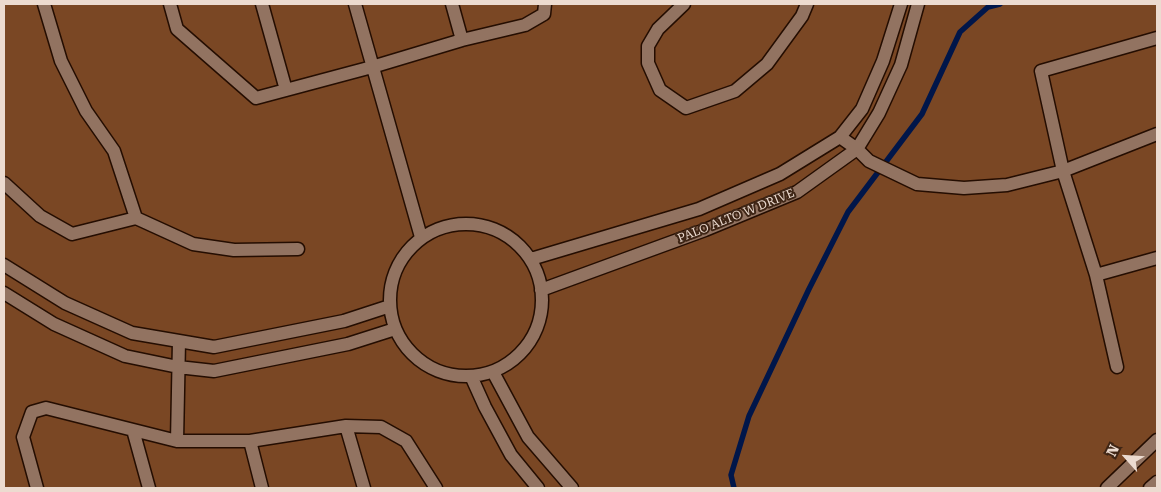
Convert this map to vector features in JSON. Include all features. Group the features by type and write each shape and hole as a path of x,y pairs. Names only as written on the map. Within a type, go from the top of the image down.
{"street":[{"path":"44,4 61,61 86,111 114,151 136,218"},
{"path":"170,4 177,29 256,98 462,40 525,25 544,14 545,4"},
{"path":"262,4 286,90"},
{"path":"355,4 421,237"},
{"path":"452,4 462,40"},
{"path":"684,4 658,30 648,46 648,63 660,90 686,108 735,91 767,64 802,16 807,4"},
{"name":"PALO ALTO W DRIVE","path":"530,259 699,209 780,174 840,137 862,109 883,61 901,4"},
{"name":"PALO ALTO W DRIVE","path":"541,290 706,230 797,192 857,149 879,113 901,65 918,4"},
{"path":"1117,367 1096,275 1063,171 1041,71 1157,38"},
{"path":"840,137 857,149 869,161 917,184 964,188 1007,184 1063,171 1157,134"},
{"path":"4,184 40,216 72,234 136,218 193,244 234,250 298,249"},
{"path":"465,223 481,225 496,229 509,237 521,247 530,259 537,274 541,290 541,307 538,323 531,338 509,362 492,372 471,376 450,374 436,370 423,363 402,342 395,329 390,306 390,290 400,260 421,237 450,225 465,223"},
{"path":"1096,275 1157,258"},
{"path":"4,265 65,303 132,333 214,347 344,321 390,306"},
{"path":"4,293 54,324 125,356 214,371 348,344 395,329"},
{"path":"177,441 179,342"},
{"path":"492,372 528,437 572,488"},
{"path":"471,376 485,408 511,455 538,488"},
{"path":"37,488 23,437 32,412 46,408 177,441 250,441 346,426 380,427 406,441 436,488"},
{"path":"346,426 364,488"},
{"path":"132,430 149,488"},
{"path":"1107,488 1157,440"},
{"path":"250,441 262,488"},
{"path":"1150,488 1157,482"}],"shaded area":[{"path":"4,4 1157,4 1157,488 4,488"}],"waterway":[{"path":"734,488 731,475 749,416 848,212 922,114 960,32 988,7 1000,4"}]}
